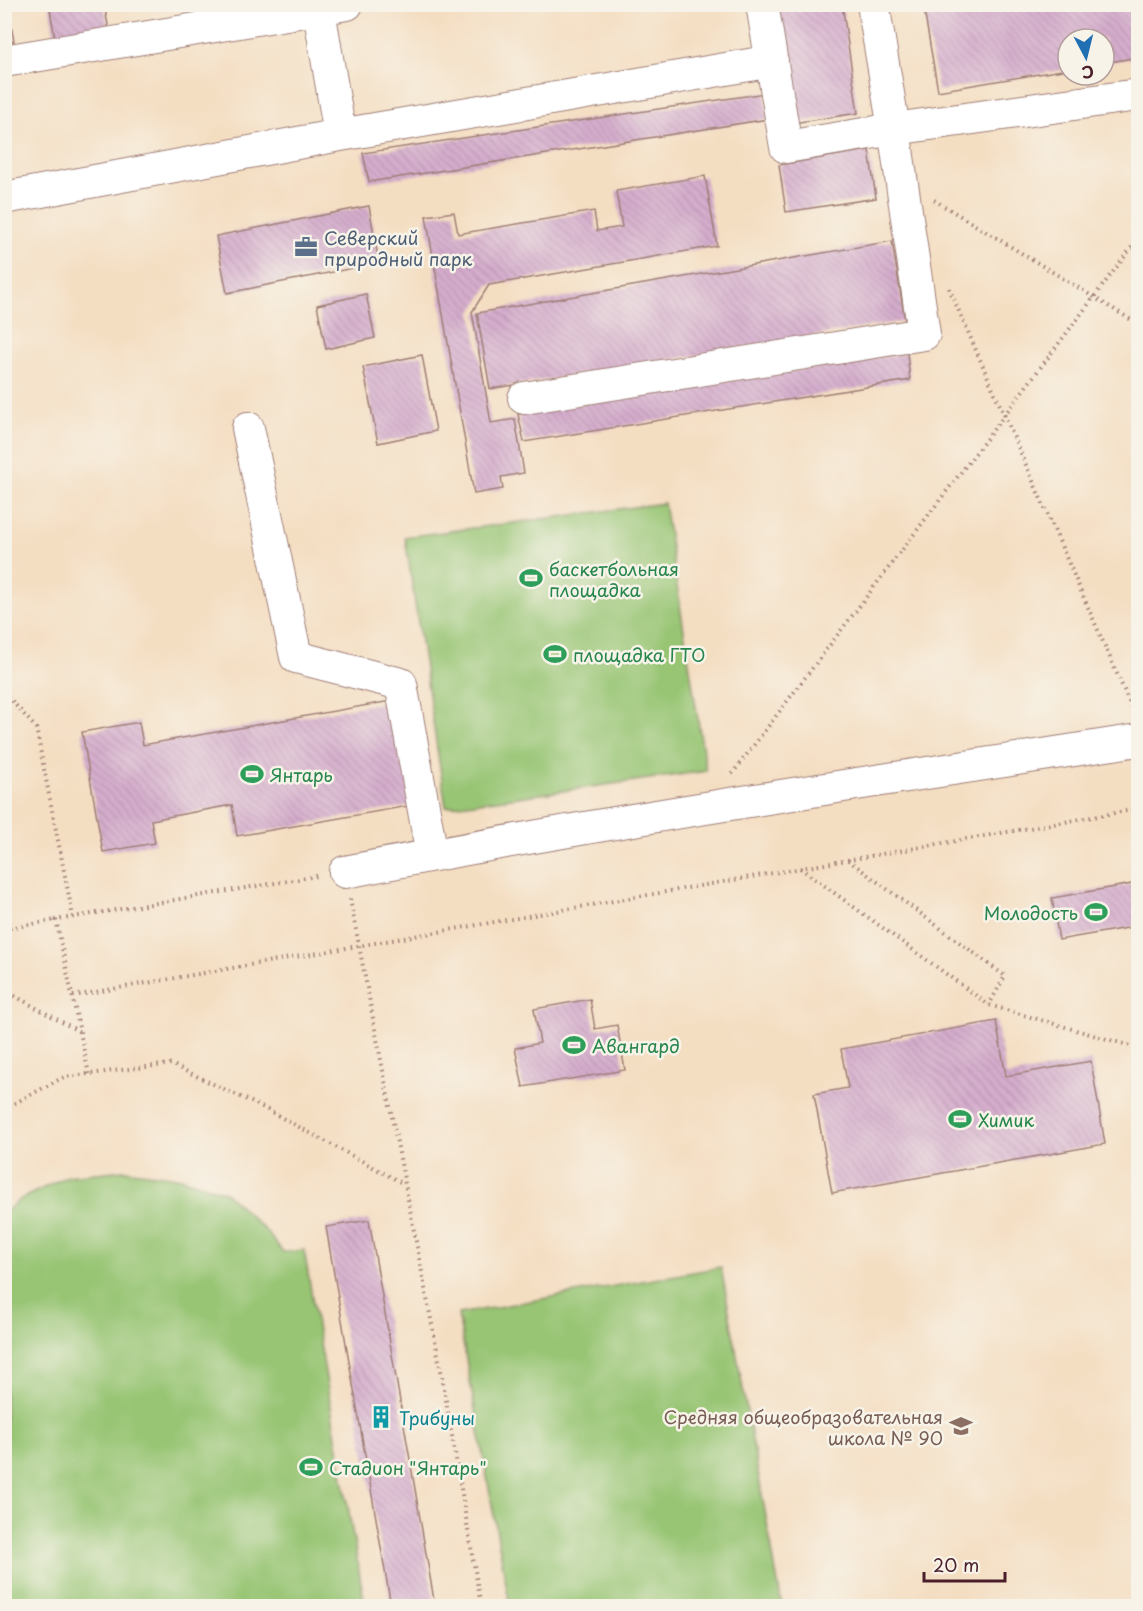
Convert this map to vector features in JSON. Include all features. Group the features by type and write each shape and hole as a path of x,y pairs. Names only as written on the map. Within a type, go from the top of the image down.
{"street":[{"path":"762,4 786,147 1138,94"},
{"path":"524,398 924,334 873,4"},
{"path":"4,61 328,6 340,135"},
{"path":"4,198 340,135 772,61"},
{"path":"248,428 296,657 401,684 432,855"},
{"path":"345,872 706,808 1138,740"}],"path":[{"path":"901,179 1138,324"},
{"path":"706,808 1138,239"},
{"path":"948,287 1138,723"},
{"path":"4,692 36,728 73,917"},
{"path":"73,996 1138,809"},
{"path":"848,860 1005,976 989,1005"},
{"path":"800,868 989,1005 1138,1048"},
{"path":"4,929 345,872 441,1371 481,1606"},
{"path":"56,920 89,1074"},
{"path":"4,990 80,1032"},
{"path":"4,1109 64,1077 171,1064 264,1108 405,1184"}],"green space":[{"name":"площадка ГТО","path":"664,503 706,771 446,807 405,537"},
{"path":"125,1170 177,1177 225,1192 264,1229 283,1252 304,1250 365,1606 5,1606 5,1212 21,1199 68,1176"},
{"path":"721,1267 782,1606 510,1606 458,1314"}],"building":[{"path":"4,4 7,4 14,41 4,42"},
{"path":"49,4 104,4 109,30 55,39"},
{"path":"775,4 842,4 858,113 793,123"},
{"path":"923,4 1138,4 1138,57 1116,61 1116,27 1056,27 1056,71 938,91"},
{"path":"765,93 768,119 369,182 363,153"},
{"path":"869,150 876,198 786,212 779,165"},
{"path":"705,176 717,246 489,285 472,312 491,423 515,419 524,473 501,477 503,489 474,494 426,216 454,212 458,234 594,211 597,231 622,227 616,191"},
{"path":"369,206 379,263 227,293 216,236"},
{"path":"892,241 905,321 490,389 477,313"},
{"path":"366,294 375,338 326,349 317,305"},
{"path":"907,353 910,380 524,442 518,414"},
{"path":"422,355 436,431 378,443 363,367"},
{"name":"Янтарь","path":"402,699 420,804 237,836 232,805 151,820 155,843 103,852 82,732 139,722 143,745"},
{"name":"Молодость","path":"1138,883 1138,926 1059,940 1052,898"},
{"name":"Авангард","path":"590,999 595,1029 617,1025 625,1070 523,1087 515,1048 540,1043 534,1009"},
{"name":"Химик","path":"996,1021 1006,1076 1091,1061 1105,1144 832,1193 814,1094 848,1088 841,1049"},
{"name":"Трибуны","path":"369,1220 435,1606 391,1606 326,1227"}],"place":[{"name":"Северский природный парк","path":"306,247"},
{"name":"баскетбольная площадка","path":"531,578"},
{"name":"площадка ГТО","path":"555,654"},
{"name":"Янтарь","path":"252,774"},
{"name":"Молодость","path":"1096,912"},
{"name":"Авангард","path":"574,1045"},
{"name":"Химик","path":"960,1119"},
{"name":"Трибуны","path":"381,1417"},
{"name":"Средняя общеобразовательная школа № 90","path":"961,1426"},
{"name":"Стадион \"Янтарь\"","path":"311,1467"}]}
